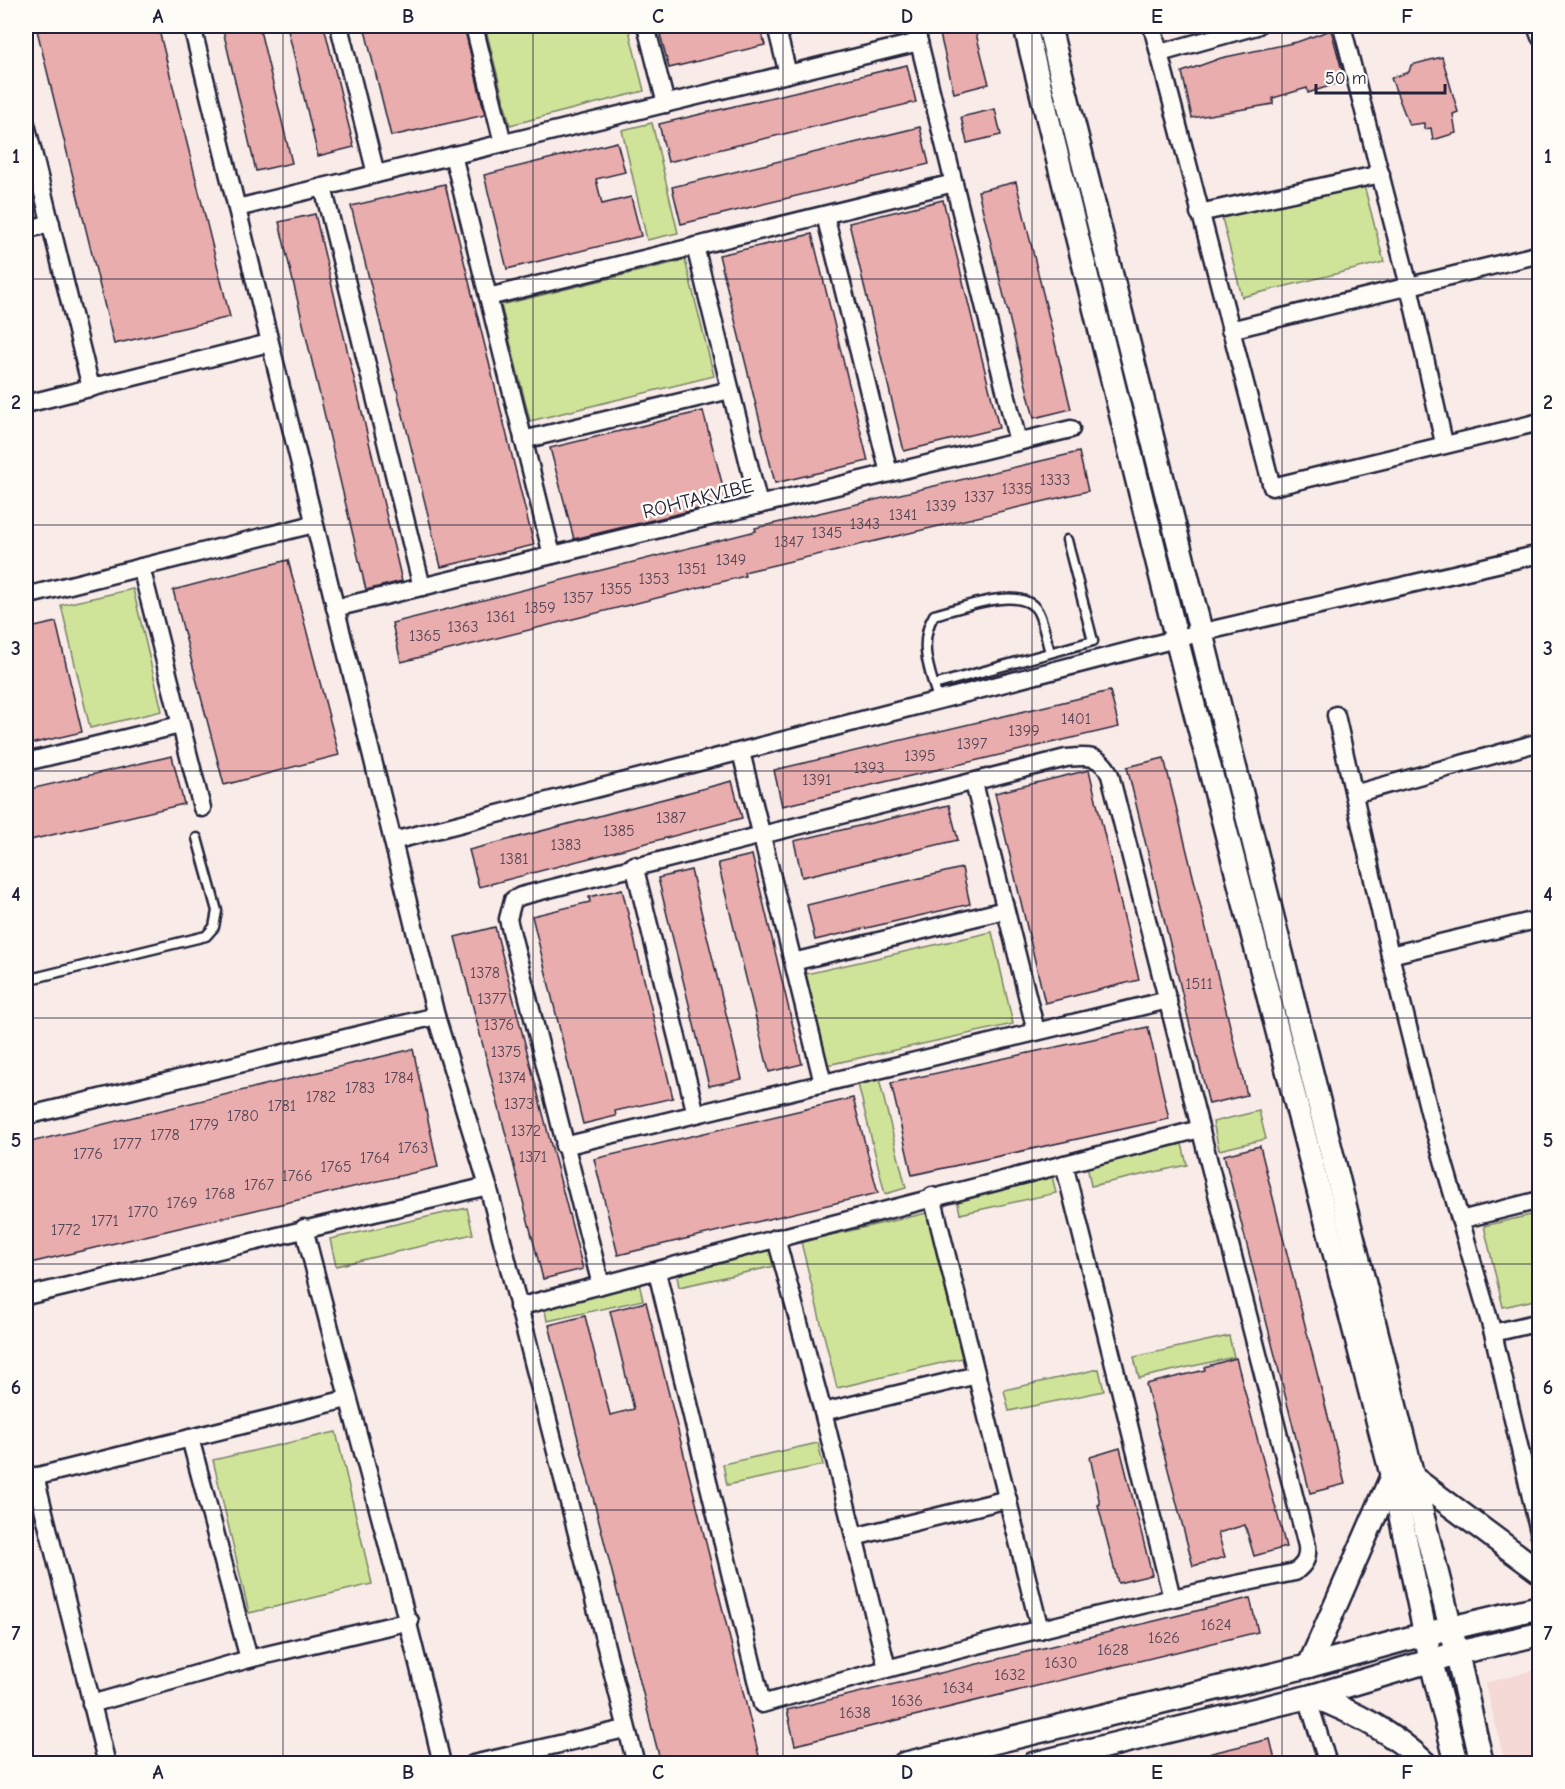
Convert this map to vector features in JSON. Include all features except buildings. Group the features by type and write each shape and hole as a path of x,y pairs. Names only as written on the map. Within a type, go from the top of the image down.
{"main road":[{"path":"1025,26 1177,641 1402,1476 1450,1629 1482,1764"},
{"path":"1049,26 1199,633 1402,1476 1425,1634 1457,1764"},
{"path":"1402,1476 1539,1572"},
{"path":"1309,1666 1402,1476"},
{"path":"904,1764 1309,1666 1425,1634 1539,1607"},
{"path":"1033,1764 1309,1696 1456,1653 1539,1634"},
{"path":"1309,1696 1354,1712 1387,1733 1426,1764"}],"street":[{"path":"192,26 436,1016 488,1186 625,1729 636,1764"},
{"path":"339,26 376,174"},
{"path":"474,26 503,143"},
{"path":"646,26 666,104"},
{"path":"776,26 788,74"},
{"path":"1152,26 1272,487 1444,443 1539,422"},
{"path":"1160,53 1257,26"},
{"path":"1342,26 1409,286 1444,443"},
{"path":"1536,26 1539,37"},
{"path":"237,208 788,74 917,34 1018,442"},
{"path":"26,124 91,388"},
{"path":"453,155 552,555"},
{"path":"1199,213 1381,174"},
{"path":"488,297 954,183"},
{"path":"323,187 422,587"},
{"path":"825,215 889,474"},
{"path":"26,230 51,223"},
{"path":"695,246 759,505"},
{"path":"1230,330 1539,254"},
{"path":"26,404 269,343"},
{"path":"523,440 730,390"},
{"name":"ROHTAKVIBE","path":"335,608 1071,429"},
{"path":"26,596 314,524"},
{"path":"393,841 1177,641 1199,633 1539,554"},
{"path":"141,567 202,808"},
{"path":"1336,715 1390,955 1460,1220 1493,1333 1535,1501 1539,1536"},
{"path":"26,762 180,725"},
{"path":"1354,794 1539,747"},
{"path":"741,752 823,1083"},
{"path":"601,1285 508,919 509,907 513,900 634,865 974,783 1066,758 1089,756 1106,765 1282,1445 1308,1557 1304,1565 1295,1572 1172,1598 1040,1630 887,1668 762,1704 657,1272"},
{"path":"974,783 1036,1031"},
{"path":"634,865 696,1114"},
{"path":"793,962 1005,910"},
{"path":"1390,955 1539,919"},
{"path":"564,1146 1168,1000"},
{"path":"26,1116 436,1016"},
{"path":"519,1307 657,1272 932,1196 1200,1129"},
{"path":"1064,1164 1172,1598"},
{"path":"26,1296 488,1186"},
{"path":"932,1196 1040,1630"},
{"path":"1460,1220 1539,1200"},
{"path":"304,1228 347,1399 410,1621 442,1764"},
{"path":"776,1238 823,1412 887,1668"},
{"path":"1493,1333 1539,1322"},
{"path":"823,1412 977,1375"},
{"path":"107,1764 30,1478 347,1399"},
{"path":"190,1438 249,1659"},
{"path":"854,1536 1008,1499"},
{"path":"91,1704 249,1659 410,1621"},
{"path":"1309,1696 1329,1764"},
{"path":"473,1764 625,1729"}],"lane":[{"path":"934,685 1093,641 1067,540"},
{"path":"939,702 925,653 926,628 934,615 1006,597 1026,601 1038,611 1050,652"},
{"path":"26,980 206,936 214,927 217,911 197,838"}],"shaded area":[{"path":"1539,1669 1539,1763 1505,1763 1485,1683"}],"green space":[{"path":"485,26 628,26 644,91 510,125"},
{"path":"652,123 678,233 647,240 622,130"},
{"path":"1360,170 1384,262 1242,297 1219,206"},
{"path":"685,260 714,376 530,421 501,305"},
{"path":"133,589 162,711 90,728 61,605"},
{"path":"992,932 1013,1024 827,1065 806,974"},
{"path":"879,1079 906,1188 885,1194 858,1084"},
{"path":"1259,1111 1266,1139 1219,1150 1213,1122"},
{"path":"1182,1144 1187,1165 1091,1186 1087,1165"},
{"path":"1051,1172 1056,1193 960,1214 956,1193"},
{"path":"467,1208 473,1234 336,1266 330,1239"},
{"path":"927,1213 962,1358 837,1388 801,1242"},
{"path":"1539,1213 1539,1299 1503,1307 1484,1226"},
{"path":"770,1245 775,1266 679,1287 675,1266"},
{"path":"638,1279 643,1300 547,1321 543,1300"},
{"path":"1229,1336 1234,1357 1139,1378 1134,1357"},
{"path":"1099,1369 1104,1391 1009,1411 1004,1390"},
{"path":"336,1432 372,1584 249,1613 213,1460"},
{"path":"818,1443 823,1465 727,1485 723,1464"}]}
